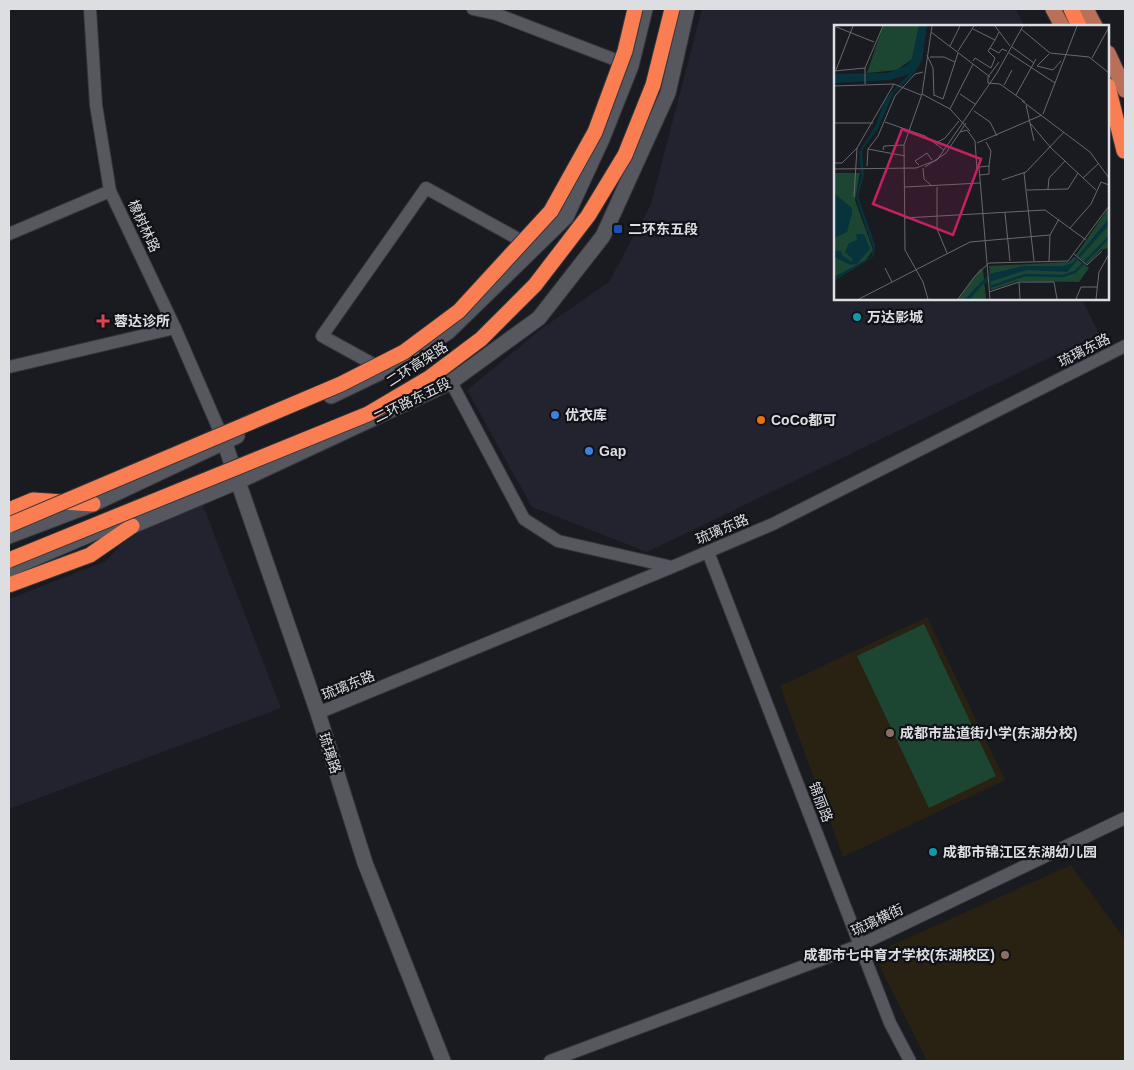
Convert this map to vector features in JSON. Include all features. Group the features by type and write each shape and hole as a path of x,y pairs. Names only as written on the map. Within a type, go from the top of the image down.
{"highway":[{"name":"二环高架路","path":"9,525 341,384 404,352 459,311 551,210 595,132 625,52 635,9"},
{"name":"二环高架路","path":"9,560 368,414 429,378 481,339 535,285 588,216 625,154 653,85 672,9"},
{"path":"1109,90 1125,152"},
{"path":"9,510 33,500 93,504"},
{"path":"9,585 90,554 132,526"}],"main road":[{"path":"9,536 93,504 224,441 351,387 385,370 448,332 566,217 602,139 631,66 645,9"},
{"name":"二环路东五段","path":"9,570 98,531 132,526 239,481 451,382 539,318 603,236 668,93 687,9"},
{"path":"1053,9 1061,25"},
{"path":"1078,16 1093,25"},
{"path":"1109,55 1125,90"},
{"path":"1109,120 1125,152"},
{"name":"琉璃路","path":"224,441 318,713 365,863 443,1061"}],"street":[{"name":"橡树林路","path":"90,9 96,105 110,191 175,328 224,441"},
{"path":"473,9 498,11 631,66"},
{"path":"385,370 322,336 426,188 534,247"},
{"path":"9,234 110,191"},
{"path":"9,367 175,328"},
{"name":"琉璃东路","path":"318,713 773,524 1125,346"},
{"path":"451,382 524,519 558,541 672,567"},
{"name":"锦丽路","path":"708,552 890,1023 910,1061"},
{"name":"琉璃横街","path":"550,1061 860,945 1125,818"}],"shaded area":[{"path":"702,9 1016,9 1024,25 834,25 834,300 1082,300 1099,334 647,552 532,507 467,390 541,329 609,282 651,204"},
{"path":"202,503 281,708 9,809 9,599 106,561 133,532"},
{"name":"成都市盐道街小学(东湖分校)","path":"927,617 1005,780 843,857 780,686"},
{"name":"成都市七中育才学校(东湖校区)","path":"1071,865 1125,940 1125,1061 927,1061 879,965 892,945"}],"green space":[{"path":"924,624 996,776 929,808 857,656"}],"place":[{"name":"二环东五段","path":"618,229"},
{"name":"万达影城","path":"857,317"},
{"name":"蓉达诊所","path":"103,321"},
{"name":"优衣库","path":"555,415"},
{"name":"CoCo都可","path":"761,420"},
{"name":"Gap","path":"589,451"},
{"name":"成都市盐道街小学(东湖分校)","path":"890,733"},
{"name":"成都市锦江区东湖幼儿园","path":"933,852"},
{"name":"成都市七中育才学校(东湖校区)","path":"1005,955"}]}
